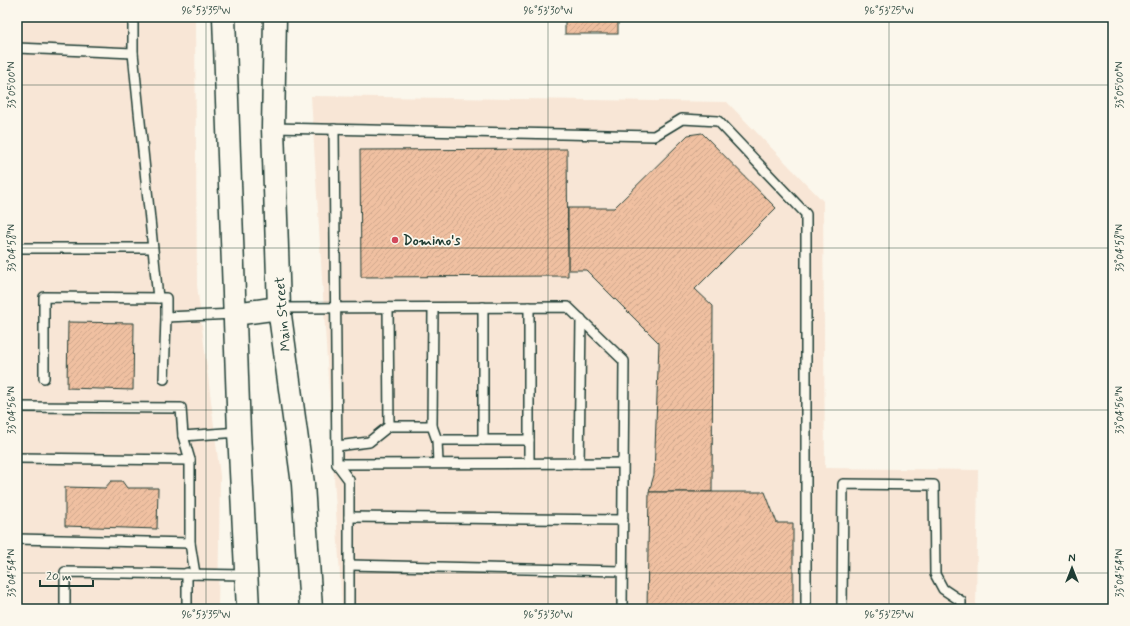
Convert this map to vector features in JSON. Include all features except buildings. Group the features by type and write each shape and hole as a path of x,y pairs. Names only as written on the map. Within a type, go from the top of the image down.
{"main road":[{"path":"224,17 239,432 248,609"},
{"name":"Main Street","path":"275,17 273,128 279,308 303,484 311,609"},
{"path":"235,314 279,308"}],"lane":[{"path":"133,17 133,53 158,298"},
{"path":"17,48 133,53"},
{"path":"273,128 654,136 682,119 718,121 806,214 806,609"},
{"path":"334,129 337,464 349,480 349,609"},
{"path":"17,248 152,248"},
{"path":"44,378 44,297 166,298 164,379"},
{"path":"483,307 484,440"},
{"path":"529,307 529,463"},
{"path":"279,308 568,307 624,361 622,609"},
{"path":"388,308 389,426"},
{"path":"433,308 432,426 437,440 438,463"},
{"path":"166,317 235,314"},
{"path":"579,463 581,319"},
{"path":"17,407 181,408 183,436 190,460 191,574 187,609"},
{"path":"337,446 369,442 389,426 432,426"},
{"path":"183,436 239,432"},
{"path":"437,440 529,440"},
{"path":"17,458 190,460"},
{"path":"337,464 623,463"},
{"path":"842,609 843,484 934,485 935,574 943,589 962,601 961,609"},
{"path":"349,517 622,520"},
{"path":"17,539 190,543"},
{"path":"349,565 622,570"},
{"path":"65,609 65,572 247,575"}],"shaded area":[{"path":"17,17 195,17 197,285 220,476 218,609 17,609"},
{"path":"311,96 727,102 823,201 825,468 978,470 976,609 342,609"}],"place":[{"name":"Domino's","path":"395,240"}]}
